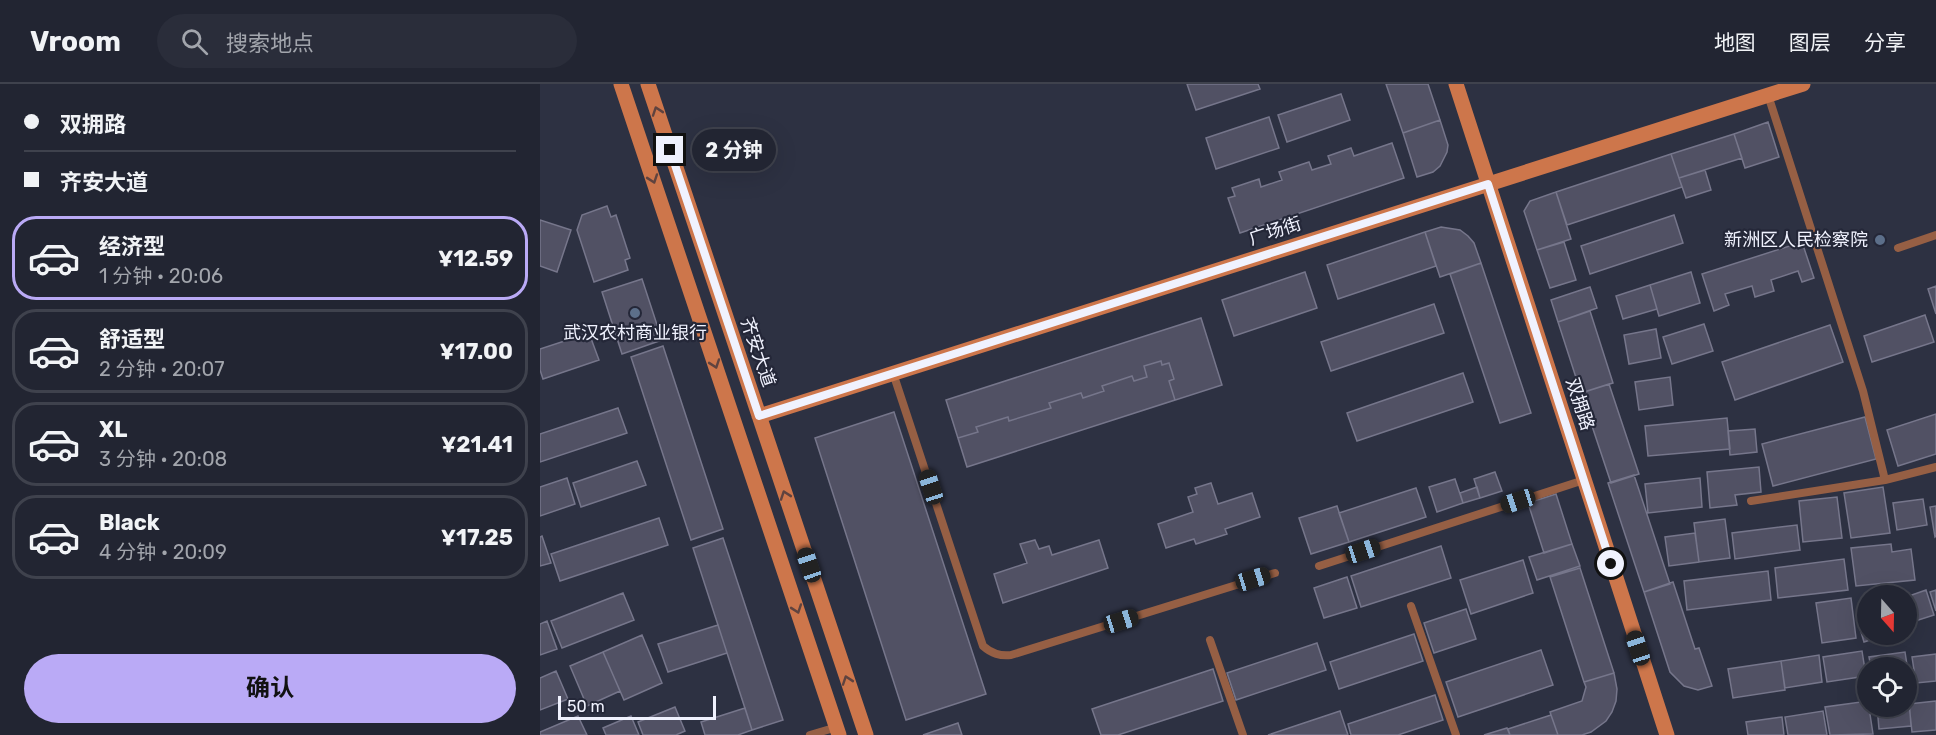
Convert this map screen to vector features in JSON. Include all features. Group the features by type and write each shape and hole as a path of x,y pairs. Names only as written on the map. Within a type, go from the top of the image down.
{"street":[{"path":"621,84 838,731"},
{"name":"齐安大道","path":"648,84 866,735"},
{"name":"双拥路","path":"1455,84 1664,734"},
{"name":"广场街","path":"759,416 1803,84"}],"lane":[{"path":"1768,95 1863,392 1885,480"},
{"path":"1898,248 1936,236"},
{"path":"893,373 983,646 988,651 1003,656 1011,655 1275,573"},
{"path":"1751,501 1885,480 1936,466"},
{"path":"1319,566 1584,480"},
{"path":"1412,606 1456,735"},
{"path":"1210,640 1243,735"},
{"path":"810,735 838,731"}],"building":[{"path":"1187,84 1258,84 1260,89 1196,110"},
{"path":"1386,84 1428,84 1440,120 1403,133"},
{"path":"1341,94 1350,120 1287,142 1278,115"},
{"path":"1269,117 1279,148 1216,169 1206,138"},
{"path":"1440,120 1448,145 1447,152 1440,166 1433,172 1417,177 1403,133"},
{"path":"1768,122 1779,157 1745,168 1734,134"},
{"path":"1734,134 1742,158 1679,178 1671,154"},
{"path":"1392,143 1404,178 1240,233 1228,198 1235,196 1232,188 1259,179 1261,187 1282,180 1279,172 1309,162 1312,170 1331,164 1328,156 1351,148 1354,156"},
{"path":"1671,154 1682,187 1567,225 1556,192"},
{"path":"1705,170 1711,190 1686,198 1679,178"},
{"path":"1556,192 1571,239 1537,250 1524,211 1530,201"},
{"path":"607,206 611,217 616,215 630,258 625,260 628,270 594,282 577,230 582,215"},
{"path":"1674,215 1683,243 1590,274 1581,246"},
{"path":"540,220 571,230 557,272 540,266"},
{"path":"1441,227 1460,230 1468,236 1474,243 1481,263 1440,277 1425,232"},
{"path":"1425,232 1436,266 1338,299 1327,265"},
{"path":"1564,242 1576,280 1550,288 1537,250"},
{"path":"1802,242 1814,278 1802,282 1798,271 1771,280 1774,291 1755,297 1752,286 1725,294 1729,305 1714,311 1702,274"},
{"path":"1481,263 1531,413 1500,423 1450,274"},
{"path":"1305,272 1317,308 1234,336 1222,300"},
{"path":"1691,272 1700,303 1659,316 1650,285"},
{"path":"642,279 662,340 622,354 602,292"},
{"path":"1650,285 1657,309 1623,319 1616,296"},
{"path":"1936,286 1936,314 1928,289"},
{"path":"1590,287 1597,308 1558,322 1551,300"},
{"path":"1434,304 1444,333 1331,371 1321,342"},
{"path":"1590,311 1613,383 1581,393 1558,322"},
{"path":"1925,315 1934,342 1872,362 1864,336"},
{"path":"1201,318 1222,385 967,467 946,400"},
{"path":"1704,324 1713,351 1672,364 1663,337"},
{"path":"1830,325 1843,362 1735,400 1722,362"},
{"path":"1656,329 1661,358 1629,364 1624,335"},
{"path":"589,333 599,360 543,379 540,370 540,349"},
{"path":"663,346 723,529 691,540 631,357"},
{"path":"1161,361 1162,365 1169,363 1174,379 1169,381 1175,400 967,467 958,438 978,432 976,427 1008,417 1009,421 1051,408 1049,403 1081,393 1083,398 1104,391 1102,386 1132,376 1134,381 1147,377 1144,366"},
{"path":"1463,373 1473,402 1357,441 1347,413"},
{"path":"1670,377 1673,405 1639,410 1635,382"},
{"path":"1609,384 1639,474 1611,483 1581,393"},
{"path":"618,408 627,433 540,462 540,434"},
{"path":"894,412 986,694 906,720 815,438"},
{"path":"1936,414 1936,454 1898,466 1887,430"},
{"path":"1865,417 1876,459 1773,486 1762,444"},
{"path":"1727,418 1730,449 1648,456 1645,426"},
{"path":"1755,429 1757,452 1730,455 1728,431"},
{"path":"637,461 646,485 581,507 573,483"},
{"path":"1759,467 1761,492 1735,495 1737,505 1710,508 1707,472"},
{"path":"1495,472 1502,491 1480,498 1474,479"},
{"path":"1634,475 1670,584 1644,592 1608,483"},
{"path":"567,478 575,504 540,516 540,487"},
{"path":"1700,478 1702,507 1648,513 1645,484"},
{"path":"1455,479 1463,503 1437,512 1429,487"},
{"path":"1211,483 1218,504 1252,493 1260,517 1225,529 1227,534 1196,544 1194,539 1166,548 1158,524 1193,512 1188,497 1197,494 1195,488"},
{"path":"1477,487 1480,498 1463,503 1460,493"},
{"path":"1883,487 1890,533 1851,538 1844,493"},
{"path":"1416,488 1426,517 1349,542 1339,513"},
{"path":"1556,494 1572,544 1544,553 1528,503"},
{"path":"1837,497 1842,538 1803,542 1799,501"},
{"path":"1923,499 1927,525 1897,530 1893,503"},
{"path":"1337,506 1349,542 1311,554 1299,518"},
{"path":"1936,506 1936,536 1935,537 1930,507"},
{"path":"659,518 668,545 560,581 551,554"},
{"path":"1725,519 1730,558 1699,562 1694,523"},
{"path":"1797,525 1800,550 1735,559 1732,533"},
{"path":"1695,533 1699,562 1669,566 1665,537"},
{"path":"542,536 551,563 540,566 540,537"},
{"path":"723,538 783,720 752,730 693,548"},
{"path":"1035,540 1039,549 1049,546 1052,555 1099,540 1108,568 1003,603 994,574 1027,563 1020,544"},
{"path":"1572,544 1580,566 1537,580 1529,557"},
{"path":"1891,544 1892,552 1911,549 1915,580 1856,586 1851,548"},
{"path":"1441,546 1451,578 1361,607 1351,576"},
{"path":"1844,559 1848,590 1778,598 1775,568"},
{"path":"1523,560 1533,593 1471,614 1460,580"},
{"path":"1580,568 1614,673 1584,682 1550,577"},
{"path":"1768,571 1771,600 1687,610 1684,581"},
{"path":"1347,577 1357,608 1324,618 1314,588"},
{"path":"1673,582 1695,649 1699,648 1712,686 1698,690 1684,686 1670,672 1644,592"},
{"path":"1926,590 1934,615 1917,620 1917,593"},
{"path":"1936,590 1936,611 1930,592"},
{"path":"623,593 634,620 562,648 551,621"},
{"path":"1851,598 1856,638 1822,643 1816,603"},
{"path":"1466,609 1476,639 1434,653 1424,623"},
{"path":"547,621 557,649 540,655 540,624"},
{"path":"718,625 727,653 668,672 658,644"},
{"path":"1414,634 1423,661 1339,689 1330,662"},
{"path":"642,635 662,683 624,700 603,652"},
{"path":"1317,643 1326,670 1236,700 1227,673"},
{"path":"1541,650 1553,685 1458,717 1446,682"},
{"path":"1862,651 1863,657 1857,657 1857,677 1827,682 1823,657"},
{"path":"603,652 620,691 587,706 570,666"},
{"path":"1905,652 1906,657 1869,657"},
{"path":"1936,654 1936,681 1917,683 1917,657 1912,657"},
{"path":"1819,655 1822,682 1785,688 1781,661"},
{"path":"1781,661 1785,690 1733,698 1728,669"},
{"path":"1213,669 1223,701 1118,735 1101,735 1092,709"},
{"path":"556,671 568,699 540,710 540,678"},
{"path":"1614,673 1617,689 1616,701 1606,721 1591,732 1582,735 1558,735 1550,712 1582,701 1586,687 1584,682"},
{"path":"1435,695 1443,720 1398,735 1351,735 1348,724"},
{"path":"1936,701 1936,730 1912,732 1910,717 1917,717 1917,703"},
{"path":"1857,703 1857,717 1870,717 1873,734 1830,735 1825,707"},
{"path":"675,707 685,731 676,735 643,735 638,722"},
{"path":"745,708 752,730 738,735 705,735 701,722"},
{"path":"1340,711 1348,735 1268,735"},
{"path":"1823,711 1827,735 1788,735 1785,717"},
{"path":"1551,715 1558,735 1510,735 1508,729"},
{"path":"578,716 587,735 540,735 540,732"},
{"path":"631,716 639,735 606,735 603,728"},
{"path":"1782,717 1784,735 1748,735 1746,722"},
{"path":"1878,717 1910,717 1911,726 1879,729"},
{"path":"958,723 962,735 923,735"},
{"path":"1507,728 1510,735 1484,735"}],"place":[{"name":"新洲区人民检察院","path":"1880,240"},
{"name":"武汉农村商业银行","path":"635,313"}],"route":[{"path":"670,150 759,416 1488,184 1611,564"}]}
